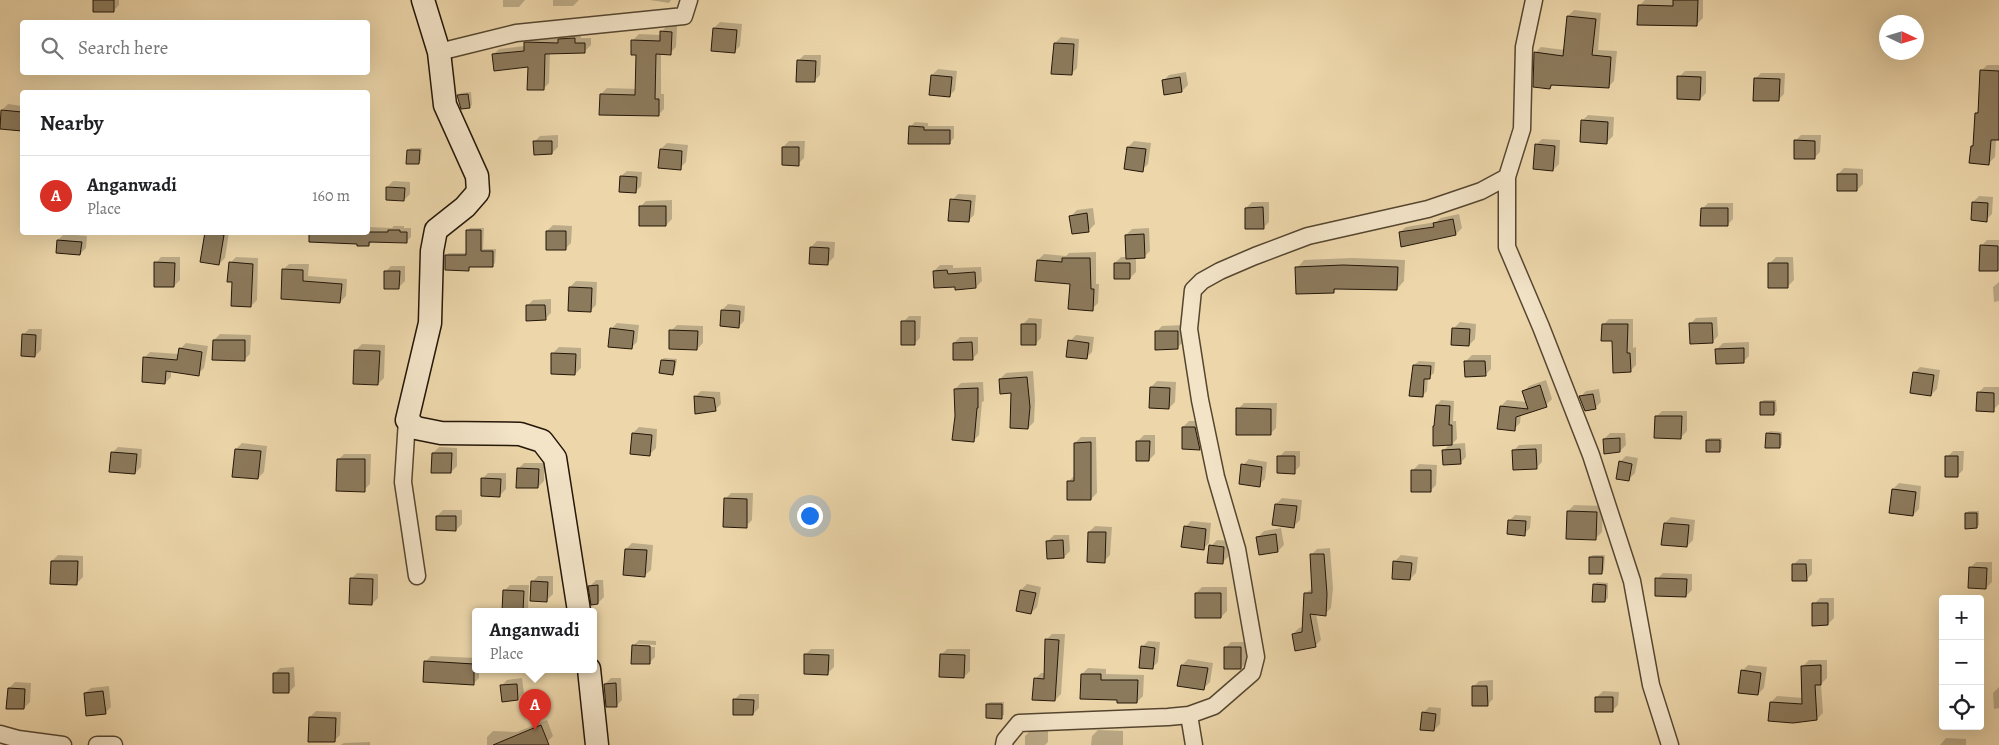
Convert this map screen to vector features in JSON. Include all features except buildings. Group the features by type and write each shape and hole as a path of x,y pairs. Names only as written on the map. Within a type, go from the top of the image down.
{"street":[{"path":"417,576 403,482 407,420 430,323 432,250 436,230 465,208 478,192 477,176 444,105 439,52 423,0"},
{"path":"439,52 516,33 684,16 689,0"},
{"path":"1534,0 1524,47 1522,129 1507,177 1507,246 1541,327 1590,456 1632,581 1651,685 1670,745"},
{"path":"1004,745 1005,740 1019,723 1168,718 1189,715 1214,706 1252,673 1256,658 1237,549 1216,477 1200,400 1189,329 1193,290 1202,281 1220,271 1308,236 1428,209 1481,191 1507,177"},
{"path":"407,420 416,428 441,433 520,434 542,441 555,458 579,608"},
{"path":"589,673 597,745"},
{"path":"1189,715 1194,745"},
{"path":"6,739 63,745"},
{"path":"97,745 114,745"}],"place":[{"name":"Anganwadi","path":"535,730"}]}
